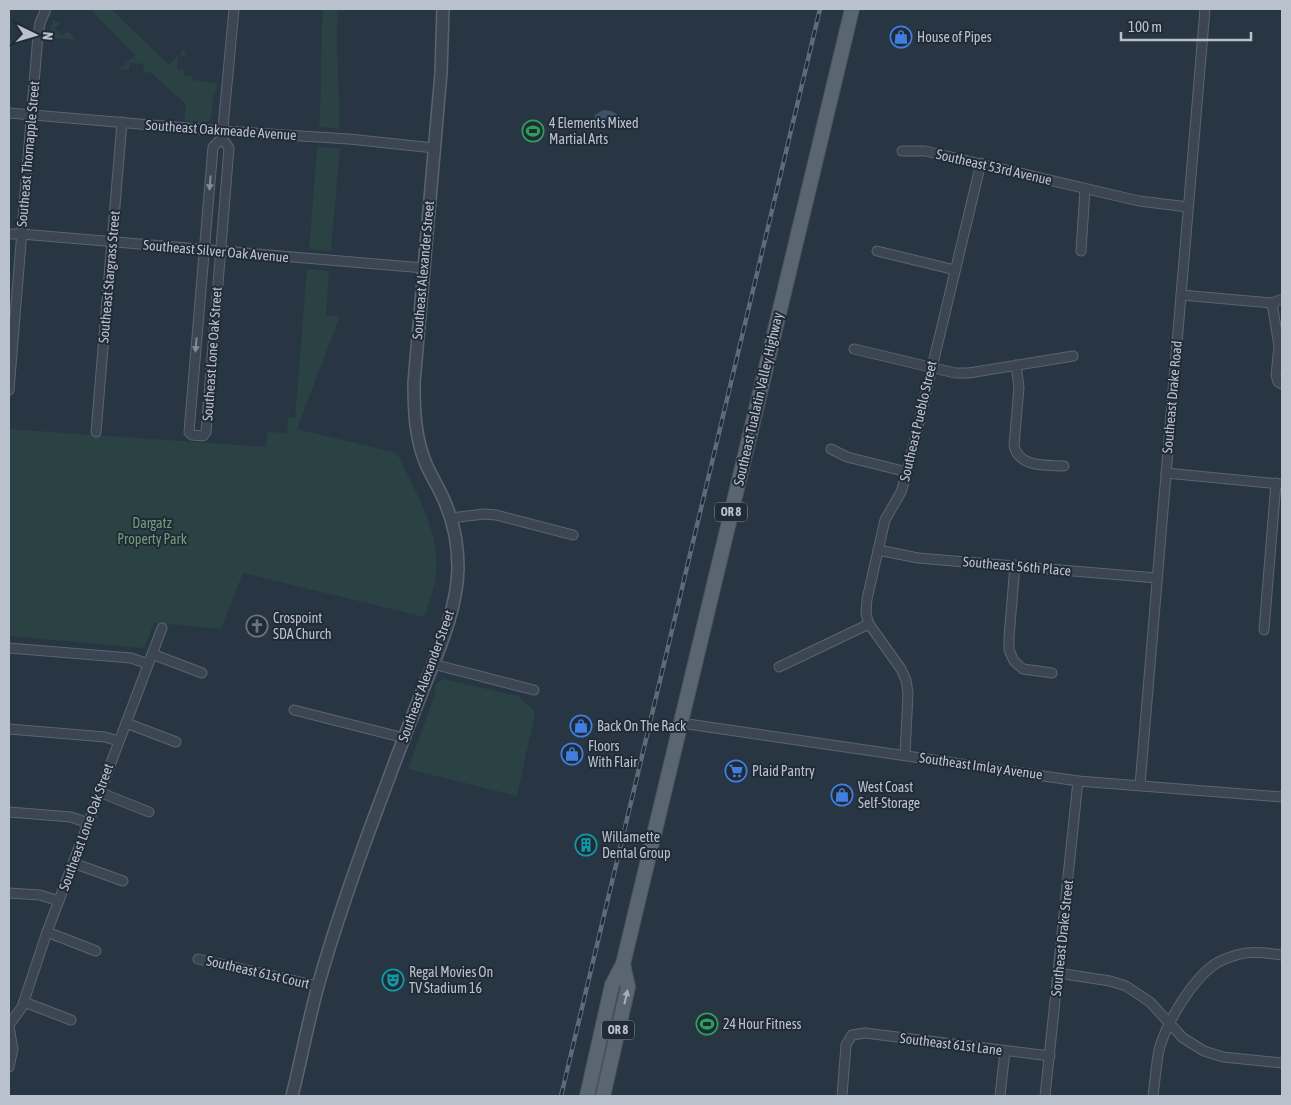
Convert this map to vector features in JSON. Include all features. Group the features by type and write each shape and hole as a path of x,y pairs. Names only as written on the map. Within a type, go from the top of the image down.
{"main road":[{"name":"Southeast Tualatin Valley Highway","path":"587,1096 612,984 623,964 852,9"},
{"name":"Southeast Tualatin Valley Highway","path":"604,1096 628,987 623,964"},
{"path":"582,1096 591,1078"}],"street":[{"name":"Southeast Thornapple Street","path":"9,390 38,35 40,23 46,9"},
{"name":"Southeast Lone Oak Street","path":"223,135 213,147 189,432 192,436 203,436 206,432 229,148 223,135 234,9"},
{"name":"Southeast Alexander Street","path":"292,1096 318,986 357,865 433,664 451,613 456,588 458,566 451,518 426,464 418,441 414,413 414,383 444,9"},
{"name":"Southeast Drake Road","path":"1140,785 1205,9"},
{"name":"Southeast Oakmeade Avenue","path":"9,114 122,122 223,135 349,139 434,148"},
{"name":"Southeast Stargrass Street","path":"96,432 122,122"},
{"name":"Southeast 53rd Avenue","path":"902,151 925,150 1139,201 1188,206"},
{"name":"Southeast Pueblo Street","path":"869,624 866,614 867,599 885,520 901,492 907,472 981,163"},
{"path":"1081,251 1086,189"},
{"name":"Southeast Silver Oak Avenue","path":"9,234 424,268"},
{"path":"877,251 954,270"},
{"path":"1181,295 1272,303 1282,298"},
{"path":"1272,303 1279,346 1276,375 1278,382 1282,384"},
{"path":"854,350 954,373 969,373 1073,356"},
{"path":"1016,365 1019,387 1014,446 1016,453 1030,464 1064,466"},
{"path":"831,449 847,457 907,472"},
{"path":"1166,472 1279,484 1264,630"},
{"path":"451,518 484,514 496,515 573,535"},
{"name":"Southeast 56th Place","path":"878,550 918,558 1157,578"},
{"path":"1015,565 1009,650 1014,661 1023,669 1052,673"},
{"path":"779,667 869,624 901,669 906,680 908,693 905,755"},
{"name":"Southeast Lone Oak Street","path":"9,1026 24,1002 30,978 162,628"},
{"path":"9,648 131,658 148,664"},
{"path":"152,654 202,673"},
{"path":"433,664 534,690"},
{"path":"294,710 404,738"},
{"path":"126,723 176,742"},
{"name":"Southeast Imlay Avenue","path":"681,723 1078,781 1282,797"},
{"path":"9,729 105,737 118,742"},
{"name":"Southeast Drake Street","path":"1045,1096 1078,781"},
{"path":"99,792 149,812"},
{"path":"9,812 71,817 88,823"},
{"path":"73,862 123,881"},
{"path":"9,893 40,895 59,901"},
{"path":"47,932 96,951"},
{"path":"1153,1096 1159,1052 1170,1024 1196,981 1216,963 1240,954 1266,953 1282,955"},
{"name":"Southeast 61st Court","path":"198,959 318,986"},
{"path":"1058,973 1110,981 1126,986 1150,1002 1182,1038 1204,1051 1223,1057 1282,1063"},
{"path":"24,1002 71,1020"},
{"path":"9,1026 13,1049 9,1067"},
{"name":"Southeast 61st Lane","path":"842,1096 846,1045 852,1035 864,1033 1050,1056"},
{"path":"1000,1096 1005,1051"}],"green space":[{"path":"90,9 111,9 169,65 178,55 177,69 184,70 184,76 192,76 192,80 218,83 213,98 212,116 209,121 202,124 194,121 184,121 186,104 151,73 143,72 144,64 130,63 129,70 119,69 135,55"},
{"path":"323,9 338,9 339,129 319,127"},
{"path":"53,19 60,23 55,29 62,36 68,31 76,40 49,37"},
{"path":"184,49 186,56 178,55"},
{"path":"317,147 340,148 331,251 309,249"},
{"name":"Dargatz Property Park","path":"307,269 329,271 326,315 340,316 297,429 397,453 426,515 432,530 435,547 435,580 424,617 243,573 221,629 154,623 145,646 142,648 9,636 9,429 266,447 267,432 287,433 288,417 295,418"},
{"path":"444,679 518,696 534,711 535,714 517,796 408,769 435,694 434,688 439,681"}],"water":[{"path":"603,110 615,113 622,123 594,121 595,115"}],"railway":[{"path":"561,1096 820,9"}],"place":[{"name":"House of Pipes","path":"901,37"},
{"name":"4 Elements Mixed Martial Arts","path":"533,131"},
{"name":"Crospoint SDA Church","path":"257,626"},
{"name":"Back On The Rack","path":"581,726"},
{"name":"Floors With Flair","path":"572,754"},
{"name":"Plaid Pantry","path":"736,771"},
{"name":"West Coast Self-Storage","path":"842,795"},
{"name":"Willamette Dental Group","path":"586,845"},
{"name":"Regal Movies On TV Stadium 16","path":"393,980"},
{"name":"24 Hour Fitness","path":"707,1024"}]}
